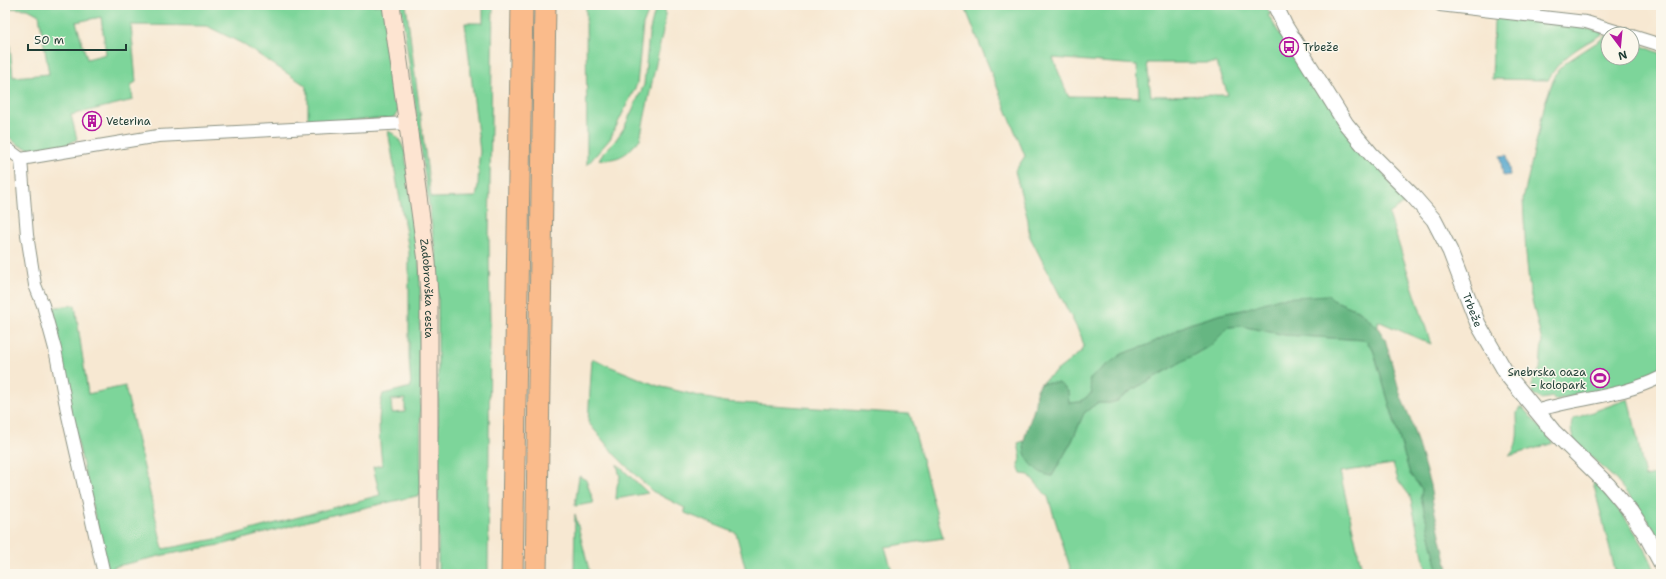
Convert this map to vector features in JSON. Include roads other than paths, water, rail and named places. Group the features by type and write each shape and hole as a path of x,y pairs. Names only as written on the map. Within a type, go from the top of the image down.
{"highway":[{"path":"512,574 522,5"},
{"path":"536,574 545,5"}],"main road":[{"name":"Zadobrovška cesta","path":"390,5 427,261 429,296 429,574"}],"street":[{"name":"Trbeže","path":"1275,5 1285,26 1346,124 1371,154 1413,196 1434,220 1442,233 1470,306 1487,341 1508,376 1535,411 1608,485 1630,511 1646,535 1661,563"},
{"path":"1440,5 1586,22 1600,26"},
{"path":"1640,38 1661,45"},
{"path":"20,159 158,136 408,123"},
{"path":"5,147 20,159 27,235 35,285 43,305 55,349 68,416 104,574"},
{"path":"1535,411 1630,390 1661,377"}],"water":[{"path":"1507,155 1510,175 1503,176 1500,156"}],"place":[{"name":"Trbeže","path":"1289,47"},
{"name":"Veterina","path":"92,121"},
{"name":"Snebrska oaza - kolopark","path":"1600,378"}]}
